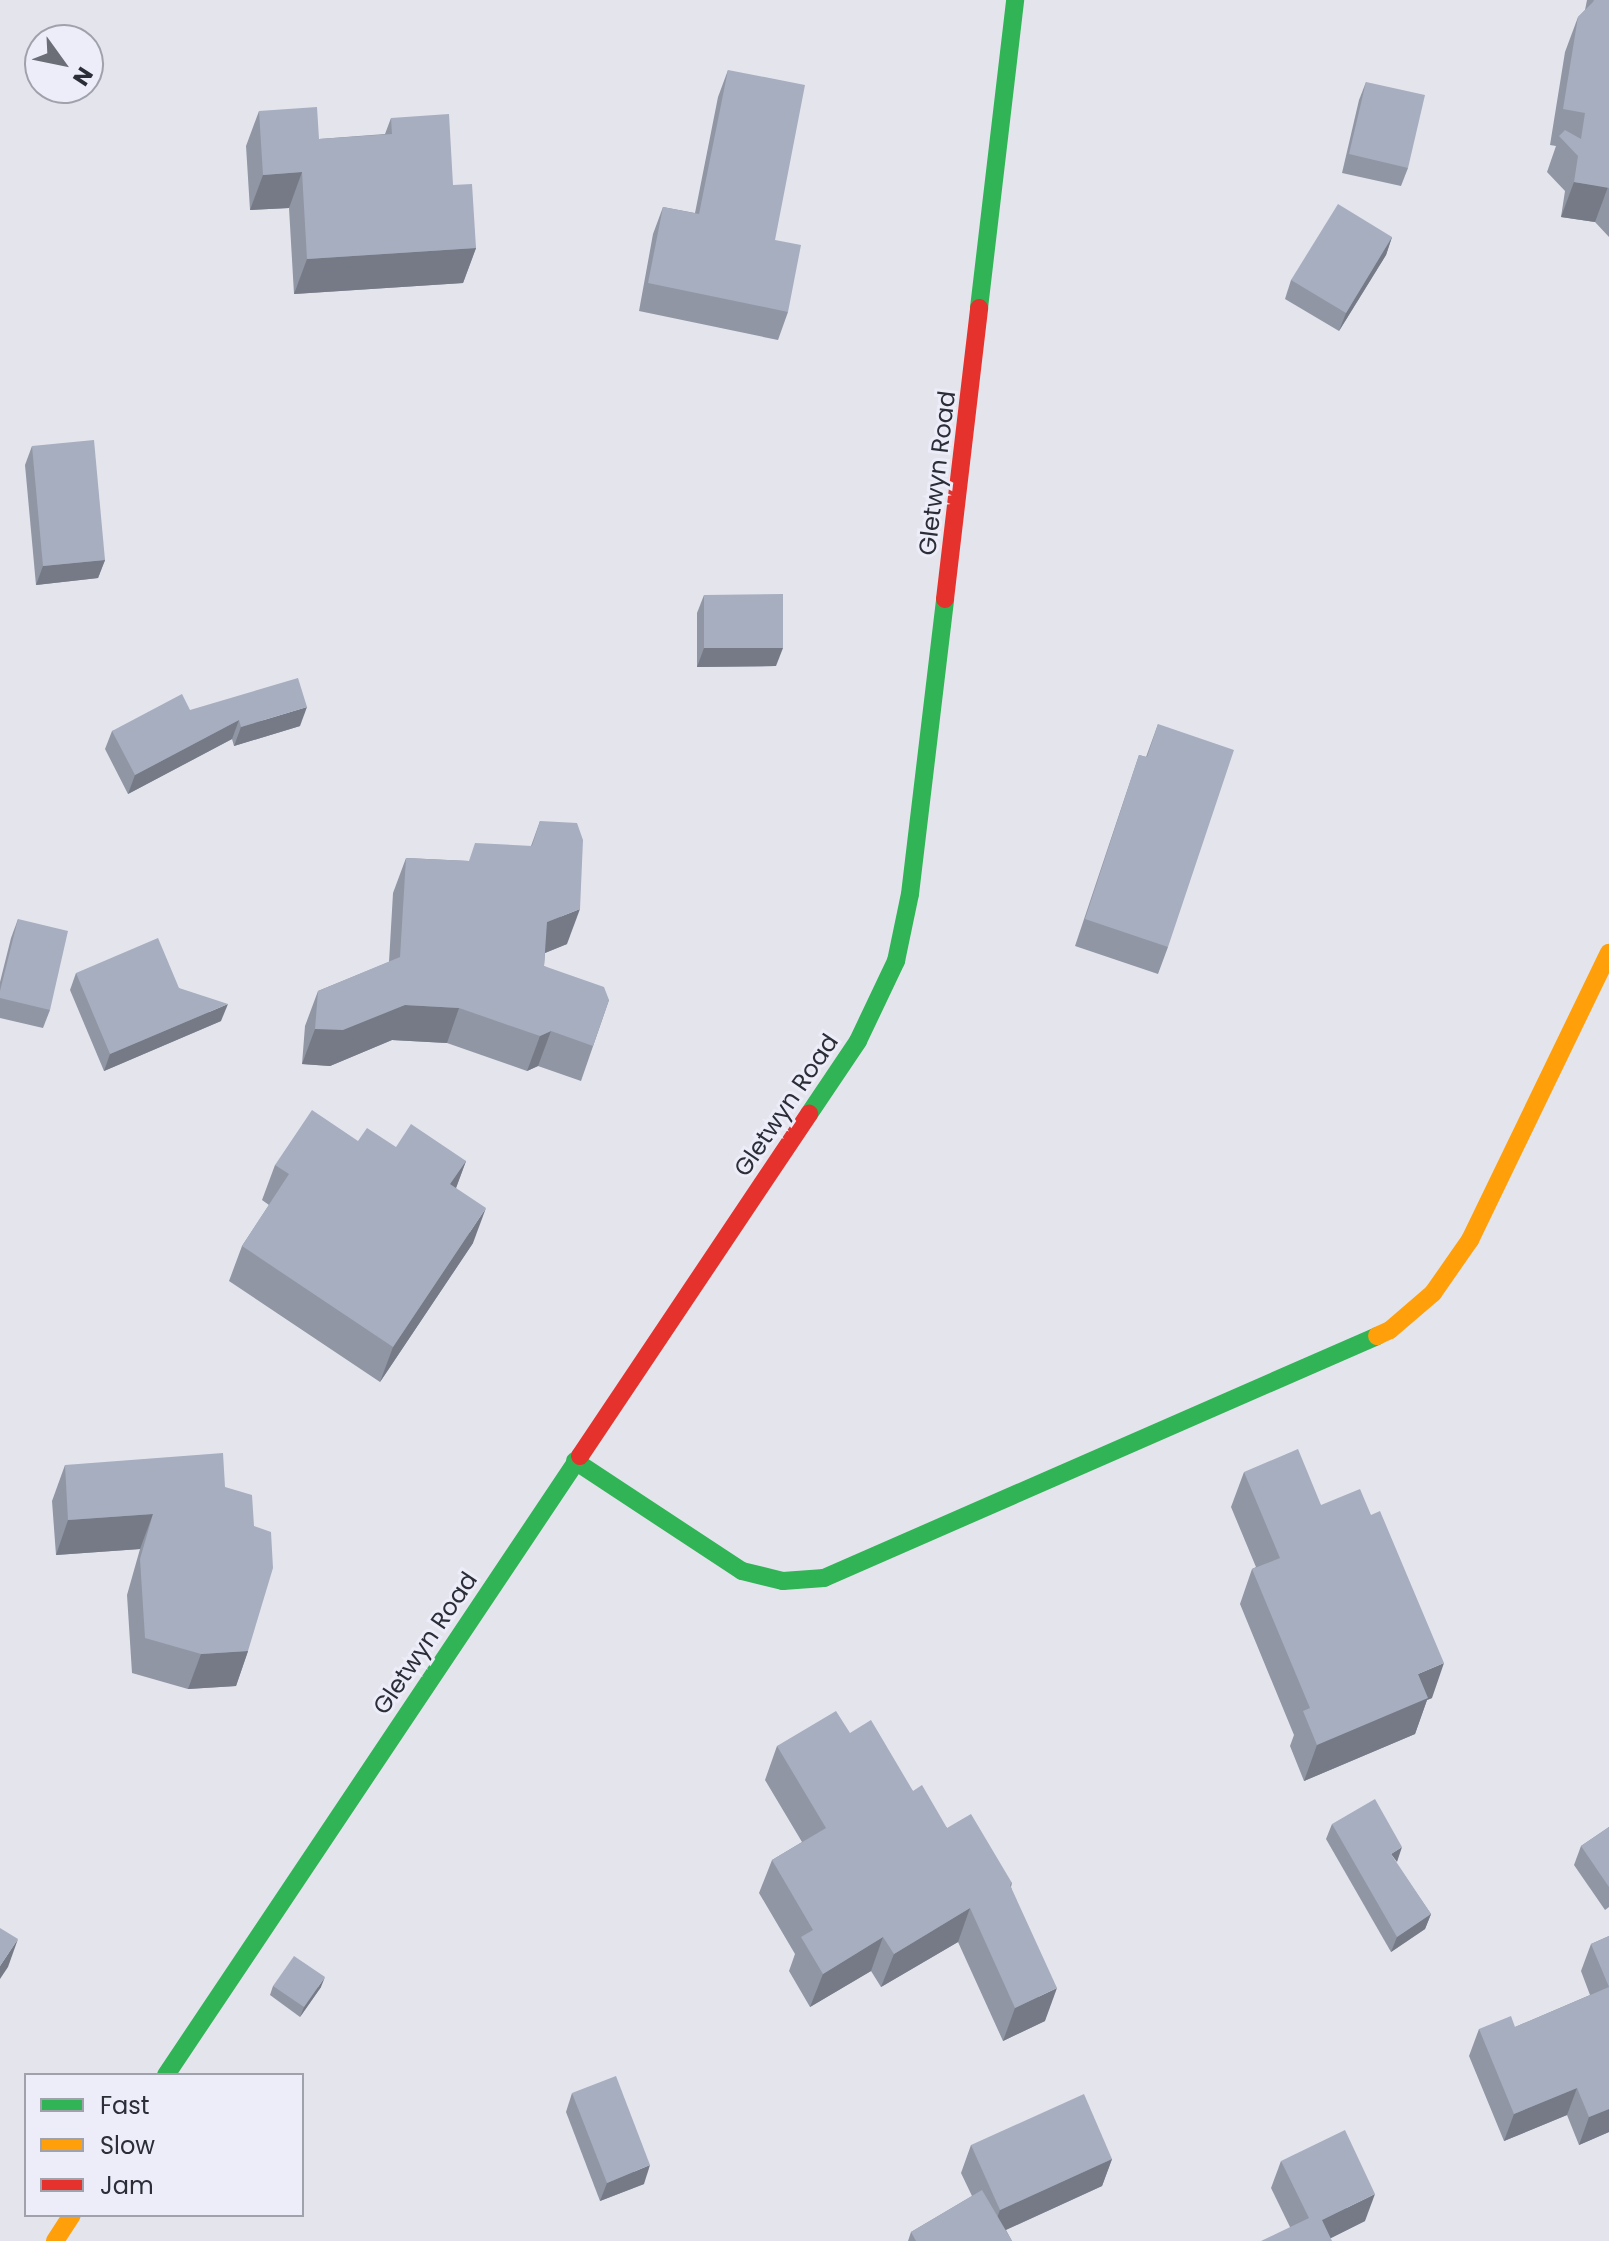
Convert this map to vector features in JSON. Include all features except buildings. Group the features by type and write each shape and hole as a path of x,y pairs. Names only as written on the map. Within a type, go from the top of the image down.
{"street":[{"name":"Gletwyn Road","path":"167,2073 858,1041 879,1003 896,961 910,894 1015,0"},
{"path":"575,1461 742,1571 783,1581 824,1578 1390,1330 1433,1293 1470,1240 1609,953"},
{"path":"55,2241 71,2217"}],"traffic: fast":[{"path":"979,308 1015,0"},
{"path":"809,1114 858,1041 896,961 910,894 945,599"},
{"path":"575,1461 742,1571 783,1581 824,1578 1377,1336"},
{"path":"167,2073 580,1456"}],"traffic: slow":[{"path":"1377,1336 1390,1330 1433,1293 1470,1240 1609,953"},
{"path":"55,2241 71,2217"}],"traffic: jam":[{"path":"945,599 979,308"},
{"path":"580,1456 809,1114"}]}
